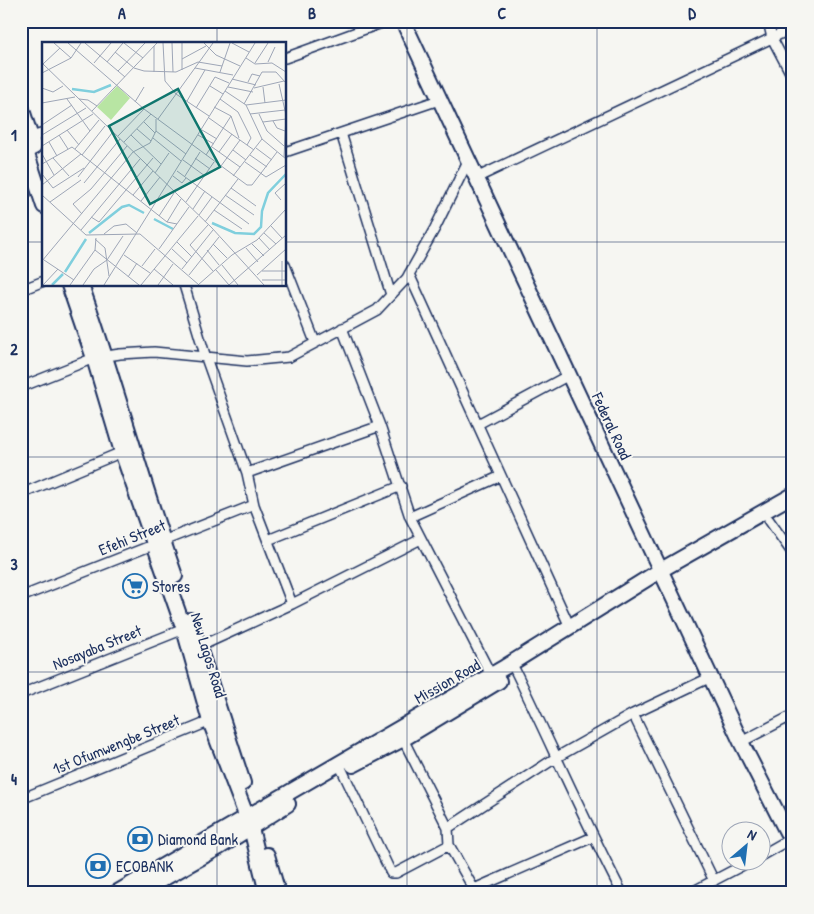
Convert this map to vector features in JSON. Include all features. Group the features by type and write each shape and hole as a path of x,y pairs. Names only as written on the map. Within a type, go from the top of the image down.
{"street":[{"path":"286,58 387,21"},
{"name":"Federal Road","path":"403,21 741,742 791,841"},
{"path":"768,21 772,38 793,78"},
{"path":"476,178 793,28"},
{"path":"286,152 439,100"},
{"path":"21,107 32,135 33,178 42,201"},
{"path":"341,133 391,295"},
{"path":"21,388 100,357 154,352 247,361 289,357 377,310 391,295 410,274 468,161"},
{"path":"286,268 315,342"},
{"path":"410,274 570,627"},
{"path":"21,290 42,282"},
{"name":"New Lagos Road","path":"69,286 100,357 132,448 184,629 194,648"},
{"name":"New Lagos Road","path":"81,286 122,452 158,542 216,718 278,893"},
{"path":"184,286 206,358 247,473 254,506 292,604"},
{"path":"342,328 380,426 410,517 491,675"},
{"path":"478,424 569,375"},
{"path":"247,473 380,426"},
{"path":"21,494 122,452"},
{"path":"410,517 501,476"},
{"path":"268,540 400,486"},
{"name":"Mission Road","path":"116,893 252,821 342,770 403,739 793,494"},
{"name":"Efehi Street","path":"21,597 254,506"},
{"name":"Mission Road","path":"138,893 252,821 337,763 491,675 570,627 793,506"},
{"path":"769,520 793,554"},
{"path":"194,648 292,604 421,539"},
{"name":"Nosayaba Street","path":"21,694 184,629"},
{"path":"515,670 557,756 593,837 622,893"},
{"path":"448,828 557,756 633,714 711,677"},
{"path":"633,714 714,881"},
{"path":"741,742 793,715"},
{"name":"1st Ofumwengbe Street","path":"21,799 216,718"},
{"path":"403,739 448,828 449,845 475,891 593,837"},
{"path":"342,770 391,873 396,873 449,845"},
{"name":"New Lagos Road","path":"252,821 267,893"},
{"path":"772,850 791,841"},
{"path":"690,893 731,872"}],"place":[{"name":"Stores","path":"135,586"},
{"name":"Diamond Bank","path":"140,839"},
{"name":"ECOBANK","path":"98,866"}]}
